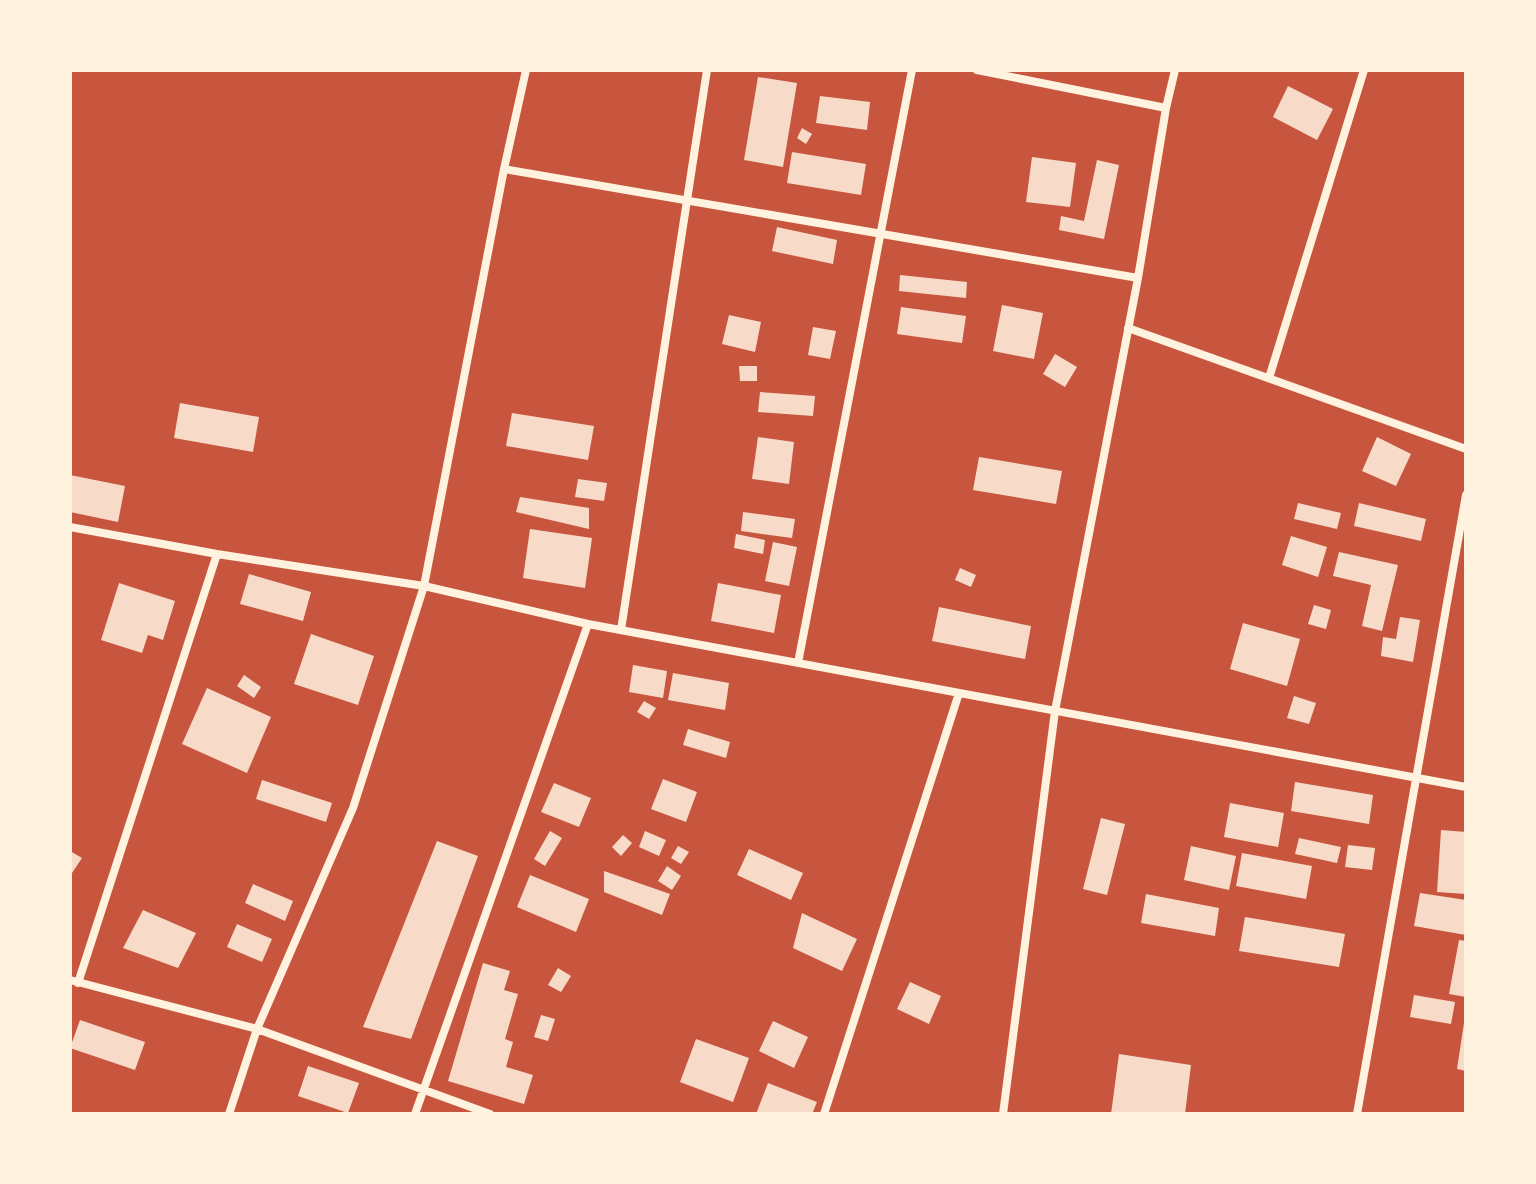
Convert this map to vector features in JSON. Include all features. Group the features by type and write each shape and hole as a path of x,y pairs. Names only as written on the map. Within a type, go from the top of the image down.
{"street":[{"path":"229,1114 257,1029 353,808 424,586 526,70"},
{"path":"621,630 707,70"},
{"path":"798,663 912,70"},
{"path":"977,70 1166,108"},
{"path":"1003,1114 1055,711 1175,70"},
{"path":"1269,378 1364,70"},
{"path":"504,169 1138,278"},
{"path":"1128,328 1466,449"},
{"path":"1357,1114 1466,495"},
{"path":"70,527 217,554 424,586 588,624 1466,787"},
{"path":"217,554 74,982 257,1029 490,1114"},
{"path":"415,1114 588,624"},
{"path":"824,1114 959,693"}],"building":[{"path":"758,77 797,83 783,167 744,160"},
{"path":"1288,86 1333,109 1317,140 1273,117"},
{"path":"820,96 870,102 867,130 816,123"},
{"path":"802,128 812,134 806,144 797,138"},
{"path":"792,152 866,164 861,195 787,183"},
{"path":"1032,157 1076,163 1070,207 1026,202"},
{"path":"1097,160 1119,165 1104,239 1059,230 1061,216 1084,221"},
{"path":"777,227 837,240 833,264 772,251"},
{"path":"900,275 967,282 966,298 899,291"},
{"path":"1002,305 1043,313 1034,359 993,351"},
{"path":"901,307 966,316 962,343 897,334"},
{"path":"729,315 761,322 755,352 722,344"},
{"path":"813,327 836,331 830,359 808,355"},
{"path":"1055,354 1077,367 1065,387 1043,374"},
{"path":"739,366 757,366 757,381 740,381"},
{"path":"760,392 815,396 813,416 758,412"},
{"path":"180,403 259,417 253,452 174,438"},
{"path":"512,413 594,426 588,460 506,446"},
{"path":"758,437 794,442 789,484 752,479"},
{"path":"1377,437 1411,454 1396,486 1362,471"},
{"path":"979,457 1062,471 1056,504 973,490"},
{"path":"70,475 125,486 118,522 70,512"},
{"path":"578,479 607,483 604,501 575,497"},
{"path":"520,497 589,508 589,529 516,512"},
{"path":"1298,503 1341,513 1337,529 1294,519"},
{"path":"1359,503 1426,519 1421,541 1354,526"},
{"path":"743,512 795,519 792,538 741,531"},
{"path":"530,529 592,538 585,588 523,578"},
{"path":"736,534 765,540 763,554 734,548"},
{"path":"1291,536 1327,547 1318,577 1282,565"},
{"path":"773,542 797,547 789,586 765,581"},
{"path":"1339,552 1398,565 1382,631 1362,626 1371,585 1333,576"},
{"path":"960,568 976,575 971,587 955,580"},
{"path":"249,574 311,592 303,621 240,604"},
{"path":"119,583 175,601 163,640 148,635 142,653 101,640"},
{"path":"718,583 781,595 774,633 711,621"},
{"path":"1314,605 1331,610 1326,629 1308,624"},
{"path":"939,607 1031,626 1025,659 932,641"},
{"path":"1400,617 1420,620 1413,662 1381,656 1383,637 1396,639"},
{"path":"1243,623 1300,639 1287,686 1230,669"},
{"path":"311,634 374,656 358,705 294,684"},
{"path":"633,665 667,671 663,698 629,692"},
{"path":"673,673 729,683 725,710 668,700"},
{"path":"244,675 261,687 254,698 237,686"},
{"path":"207,688 271,717 247,773 182,744"},
{"path":"1294,696 1316,703 1309,724 1287,718"},
{"path":"644,701 656,708 649,719 637,712"},
{"path":"688,729 730,742 726,758 683,745"},
{"path":"663,779 697,792 686,822 651,809"},
{"path":"262,780 332,803 326,822 256,799"},
{"path":"1295,782 1373,795 1369,824 1291,811"},
{"path":"554,783 591,798 579,827 541,812"},
{"path":"1230,803 1284,813 1278,847 1224,837"},
{"path":"1101,818 1125,824 1107,895 1083,889"},
{"path":"1441,830 1466,832 1466,894 1437,892"},
{"path":"550,831 562,838 545,866 534,859"},
{"path":"645,831 666,840 659,856 639,847"},
{"path":"623,835 632,843 621,856 612,847"},
{"path":"1299,838 1341,847 1337,863 1295,854"},
{"path":"437,841 478,856 411,1039 363,1027"},
{"path":"1348,845 1375,848 1372,870 1345,867"},
{"path":"678,846 689,852 681,864 671,858"},
{"path":"1191,846 1236,856 1229,890 1184,880"},
{"path":"749,849 803,873 791,900 737,875"},
{"path":"70,851 82,858 70,876"},
{"path":"1242,853 1312,866 1306,899 1236,886"},
{"path":"667,866 681,876 672,890 658,881"},
{"path":"604,871 670,894 662,915 604,892"},
{"path":"530,875 589,899 576,932 517,907"},
{"path":"253,884 293,901 285,921 245,903"},
{"path":"1420,893 1466,900 1466,935 1414,926"},
{"path":"1146,894 1219,908 1215,936 1141,923"},
{"path":"143,910 196,933 178,968 123,948"},
{"path":"802,913 857,939 842,971 793,948"},
{"path":"1245,917 1345,934 1339,967 1239,951"},
{"path":"237,924 272,939 262,962 227,947"},
{"path":"1459,940 1466,941 1466,997 1449,994"},
{"path":"483,963 510,971 504,990 518,994 505,1039 513,1042 506,1067 533,1075 524,1104 448,1081"},
{"path":"558,968 571,976 561,992 548,985"},
{"path":"910,982 941,996 929,1024 897,1009"},
{"path":"1414,995 1455,1002 1451,1024 1410,1017"},
{"path":"541,1015 555,1019 548,1041 534,1037"},
{"path":"80,1020 145,1042 135,1070 70,1048"},
{"path":"773,1021 808,1037 794,1068 759,1051"},
{"path":"1466,1024 1466,1071 1457,1069"},
{"path":"696,1039 749,1058 733,1102 680,1082"},
{"path":"1119,1054 1191,1065 1185,1114 1111,1114"},
{"path":"308,1066 359,1083 348,1113 298,1096"},
{"path":"768,1083 817,1102 812,1114 756,1114"}]}
